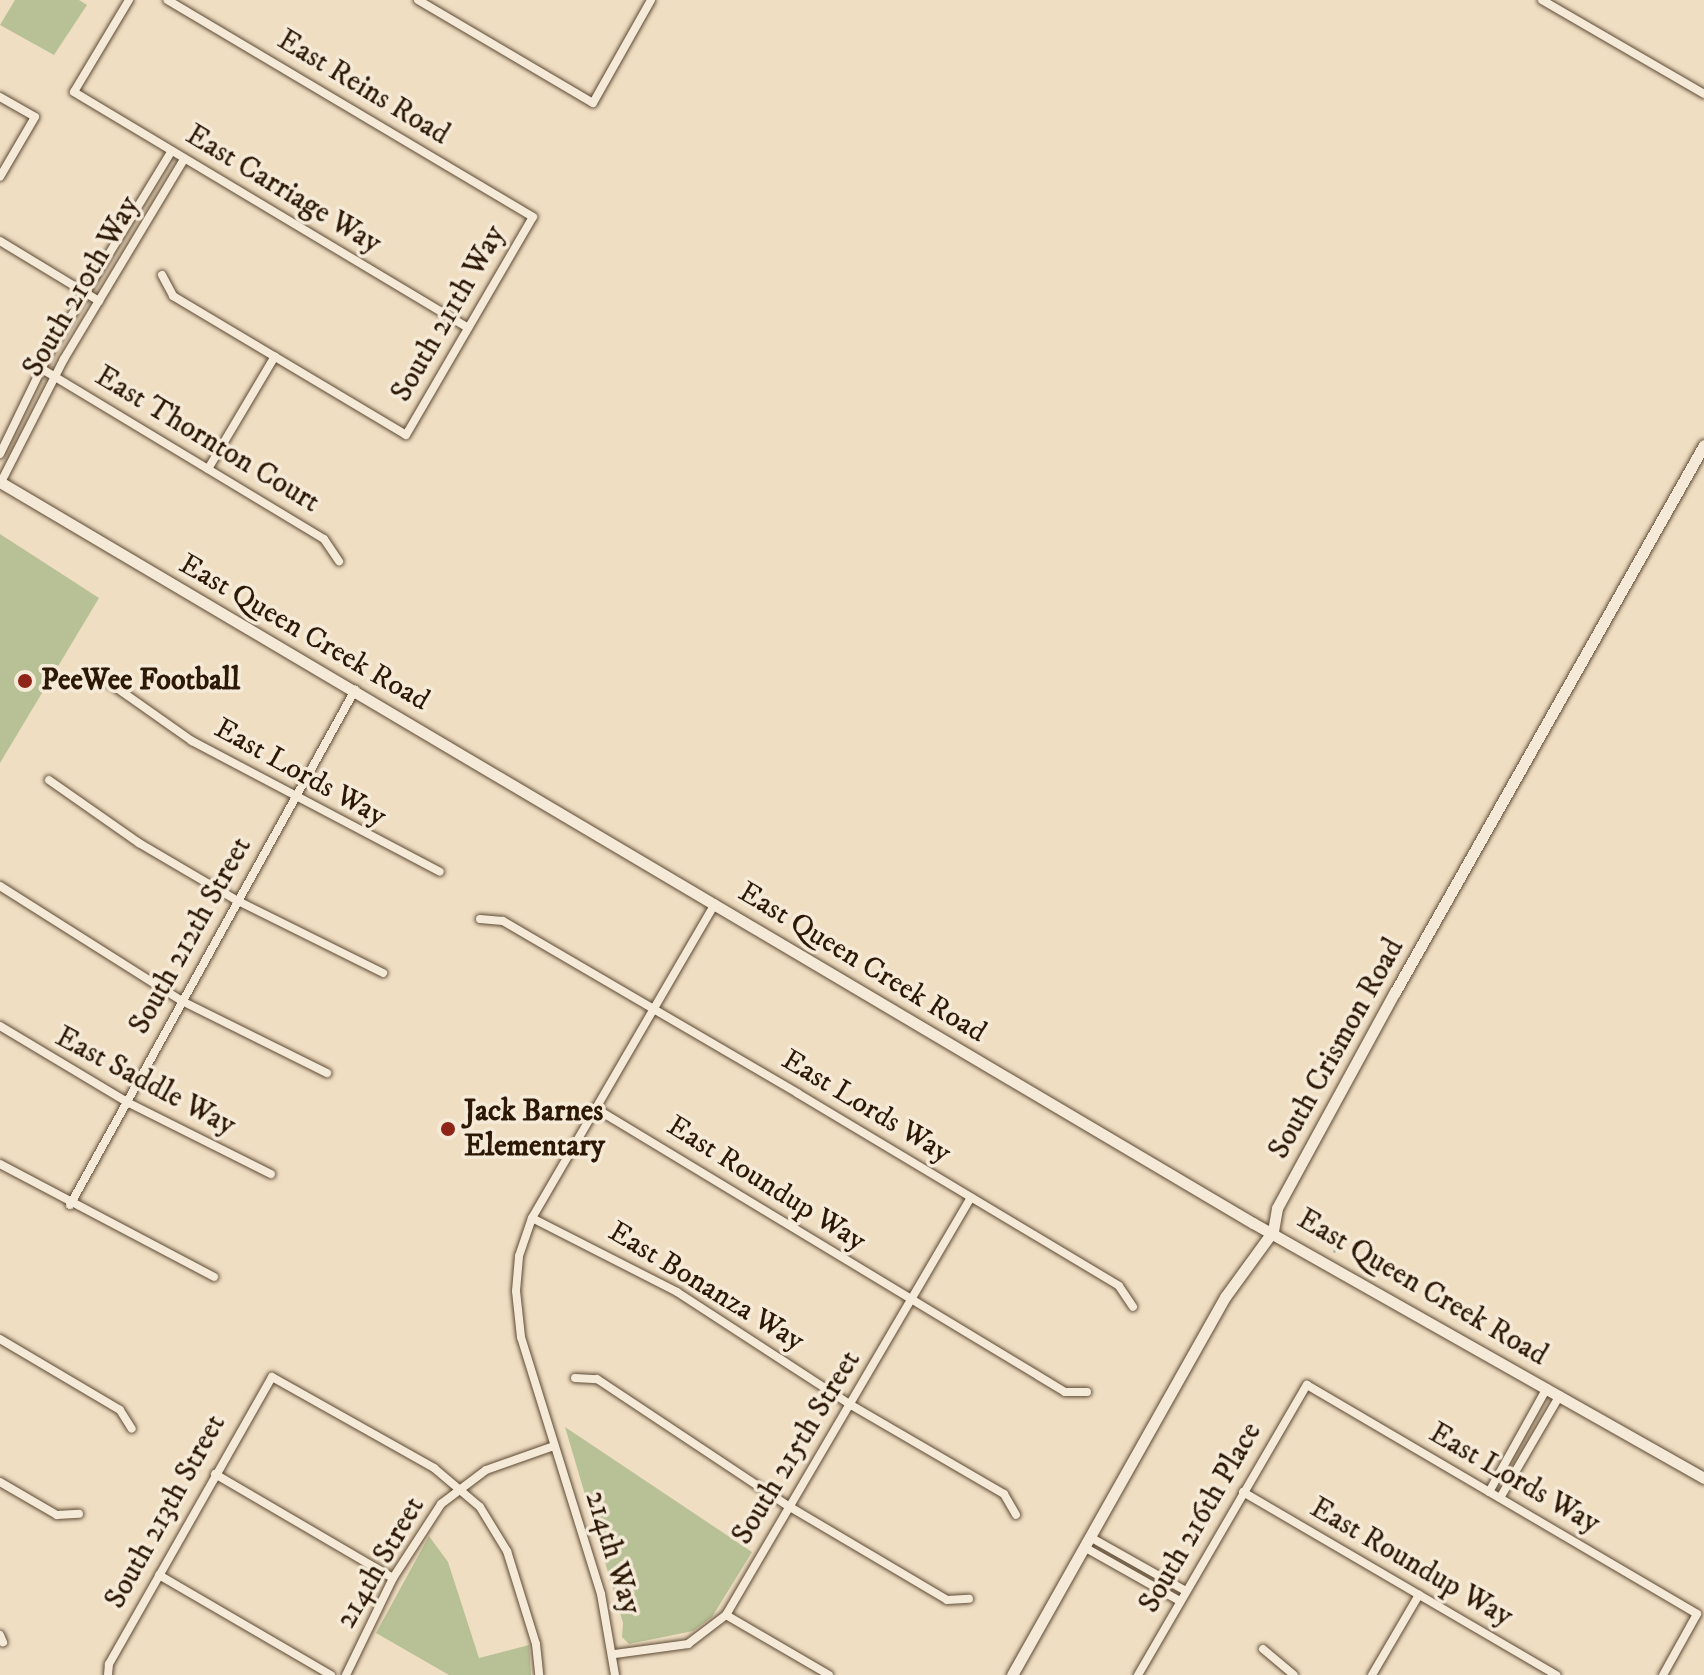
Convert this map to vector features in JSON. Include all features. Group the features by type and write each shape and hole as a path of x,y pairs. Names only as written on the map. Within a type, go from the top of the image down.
{"main road":[{"name":"South Crismon Road","path":"1012,1675 1225,1297 1273,1231 1277,1208 1395,992 1704,445"},
{"name":"East Queen Creek Road","path":"1,482 1273,1231 1704,1478"}],"street":[{"name":"East Carriage Way","path":"129,0 74,92 468,328"},
{"name":"East Reins Road","path":"168,0 533,217"},
{"path":"418,0 593,103 651,0"},
{"path":"1542,0 1704,94"},
{"path":"0,97 35,117 0,177"},
{"name":"South 210th Way","path":"0,454 42,369 171,152"},
{"name":"South 210th Way","path":"1,482 55,376 184,159"},
{"name":"South 211th Way","path":"275,356 406,435 533,217"},
{"path":"0,241 99,301"},
{"path":"162,275 173,296 275,356 208,469"},
{"name":"East Thornton Court","path":"42,369 324,539 339,561"},
{"name":"East Lords Way","path":"104,679 192,741 294,799 440,872"},
{"name":"South 212th Street","path":"70,1205 355,690"},
{"path":"49,780 139,843 238,901 383,973"},
{"path":"0,886 182,1001 327,1073"},
{"name":"214th Way","path":"615,1675 615,1654 521,1337 516,1291 519,1256 532,1218 715,903"},
{"name":"East Lords Way","path":"480,919 503,921 653,1008 1119,1286 1133,1307"},
{"name":"East Saddle Way","path":"0,1026 127,1102 271,1174"},
{"name":"East Roundup Way","path":"595,1108 911,1302 1065,1392 1087,1392"},
{"path":"0,1164 70,1205 214,1277"},
{"name":"South 215th Street","path":"615,1654 688,1644 709,1633 726,1615 971,1198"},
{"name":"East Bonanza Way","path":"532,1218 677,1292 851,1405 1004,1494 1016,1515"},
{"path":"0,1339 120,1410 132,1429"},
{"name":"South 213th Street","path":"107,1674 215,1474 272,1377 460,1487"},
{"path":"575,1378 597,1379 790,1507 947,1600 969,1599"},
{"name":"East Lords Way","path":"1307,1385 1697,1614 1663,1675"},
{"name":"South 216th Place","path":"1138,1675 1307,1385"},
{"path":"1489,1492 1547,1388"},
{"path":"1500,1498 1560,1395"},
{"name":"214th Street","path":"346,1675 393,1578 423,1527 460,1487 486,1470 554,1446"},
{"path":"215,1474 393,1578"},
{"path":"0,1482 57,1515 79,1514"},
{"path":"460,1487 495,1527 507,1551 536,1644 539,1675"},
{"name":"East Roundup Way","path":"1243,1492 1556,1675"},
{"path":"1087,1542 1186,1591"},
{"path":"1087,1542 1180,1601"},
{"path":"159,1575 331,1675"},
{"path":"1372,1675 1419,1595"},
{"path":"726,1615 829,1675"},
{"path":"1263,1649 1294,1675"}],"green space":[{"path":"15,0 79,0 87,5 54,55 0,25"},
{"name":"PeeWee Football","path":"0,534 99,598 0,763"},
{"path":"565,1427 752,1552 712,1617 693,1631 629,1644 622,1637 623,1623"},
{"path":"429,1536 448,1562 479,1658 529,1645 531,1675 449,1675 376,1633"}],"waterway":[{"path":"1334,1251 1345,1234"}],"place":[{"name":"PeeWee Football","path":"25,681"},
{"name":"Jack Barnes Elementary","path":"448,1129"}]}
